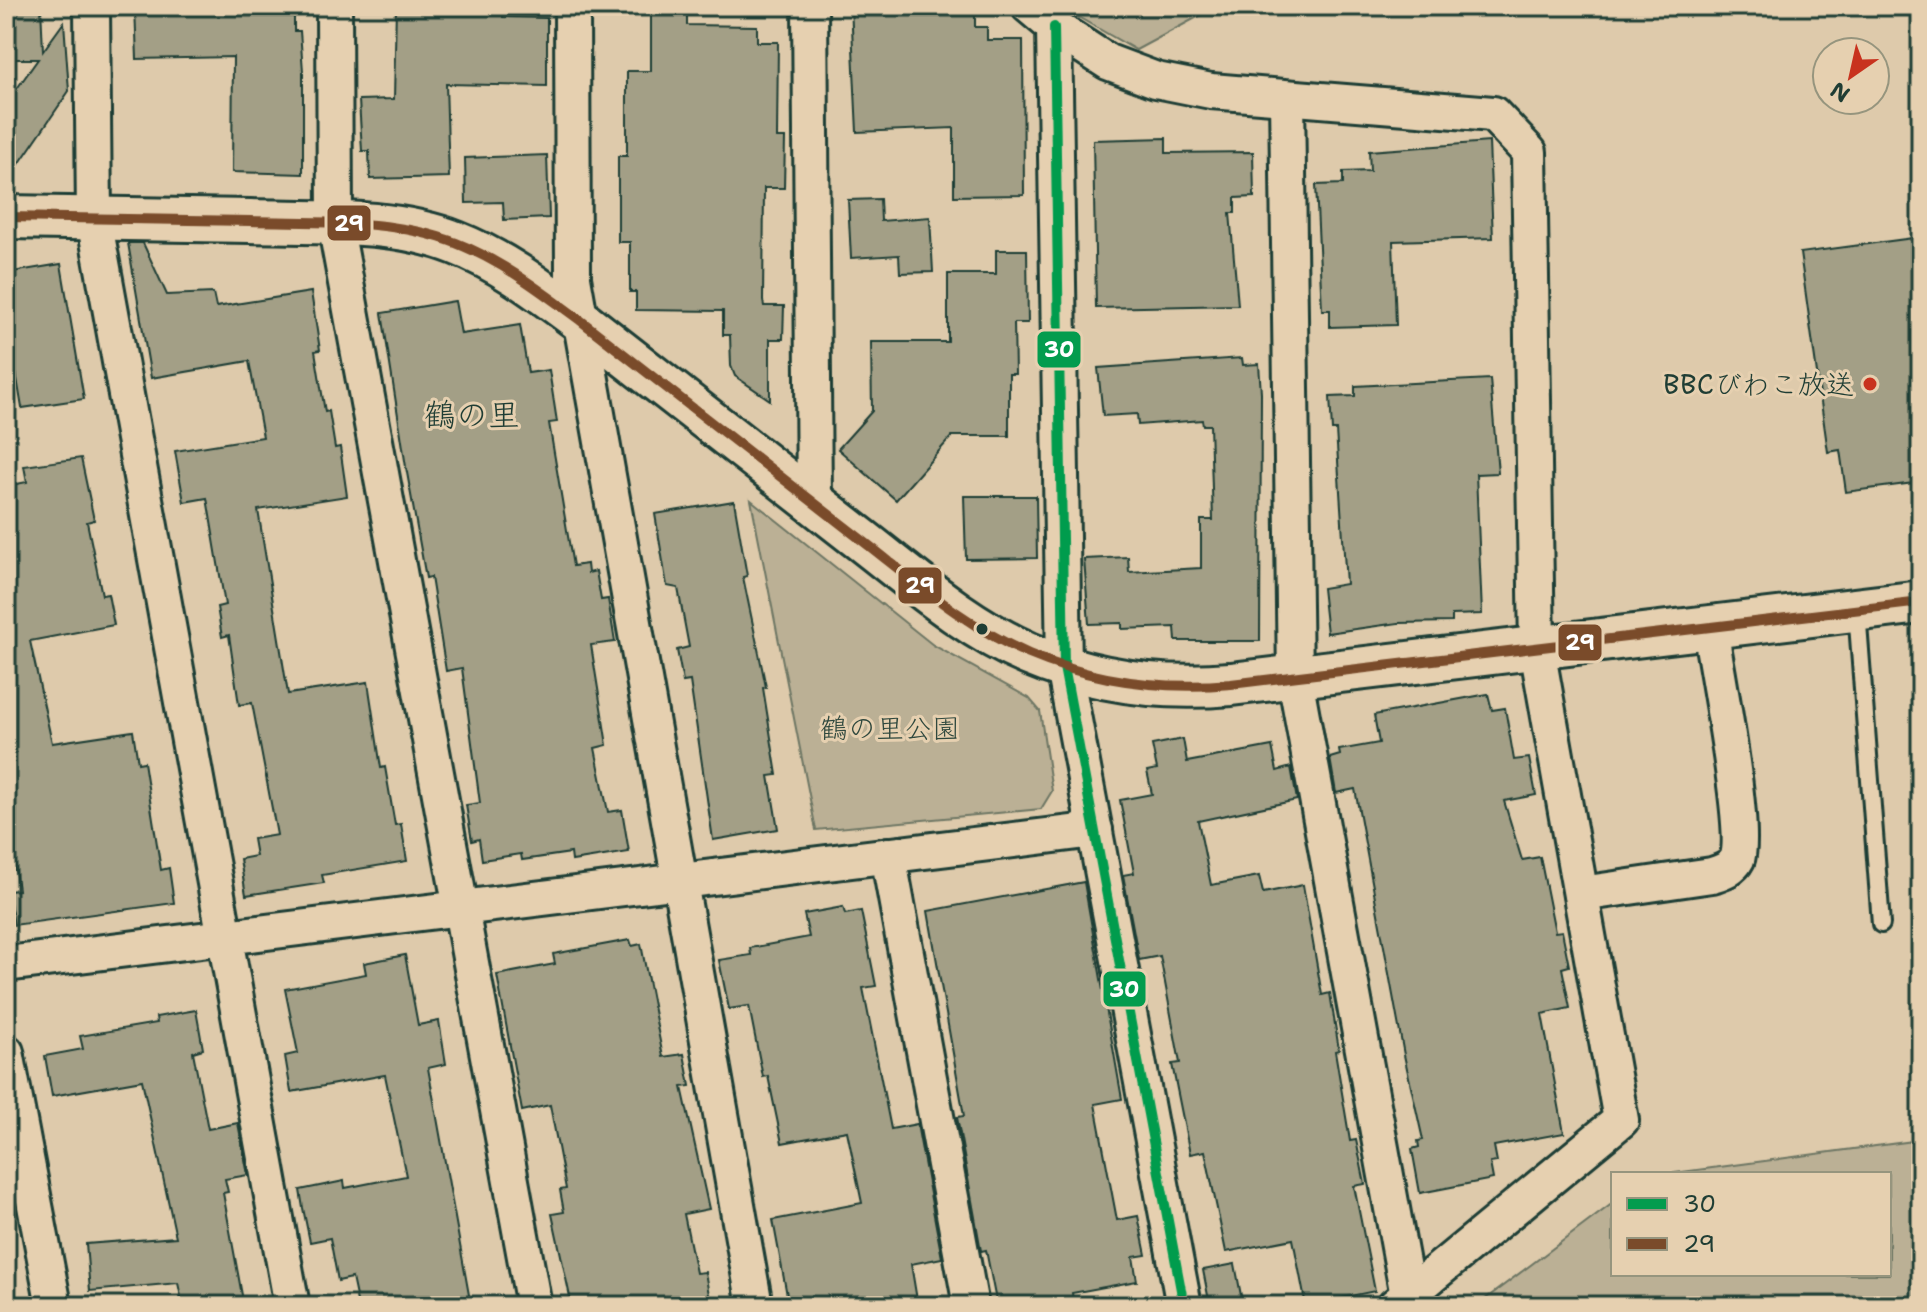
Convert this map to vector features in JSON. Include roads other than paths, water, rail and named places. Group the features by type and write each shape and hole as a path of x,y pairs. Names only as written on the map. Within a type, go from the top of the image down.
{"street":[{"path":"92,6 94,219 292,1306"},
{"path":"334,6 335,223 534,1306"},
{"path":"572,6 573,278 755,1306"},
{"path":"810,6 814,503"},
{"path":"1042,17 1108,62 1156,80 1211,91 1493,114 1529,152 1537,649 1621,1120 1401,1301 1295,678 1287,98"},
{"path":"1042,17 1064,667 1184,1306"},
{"path":"6,217 335,223 415,231 486,256 580,320 956,612 996,638 1064,667 1159,686 1193,688 1921,602"},
{"path":"1581,894 1712,875 1729,869 1737,859 1739,842 1732,767 1710,628"},
{"path":"6,964 1095,830"},
{"path":"888,855 971,1306"},
{"path":"6,1052 54,1306"}],"lane":[{"path":"1856,609 1881,924"}],"place":[{"name":"BBCびわこ放送","path":"1870,384"}],"district":[{"name":"鶴の里","path":"472,414"}],"park label":[{"name":"鶴の里公園","path":"890,728"}]}
